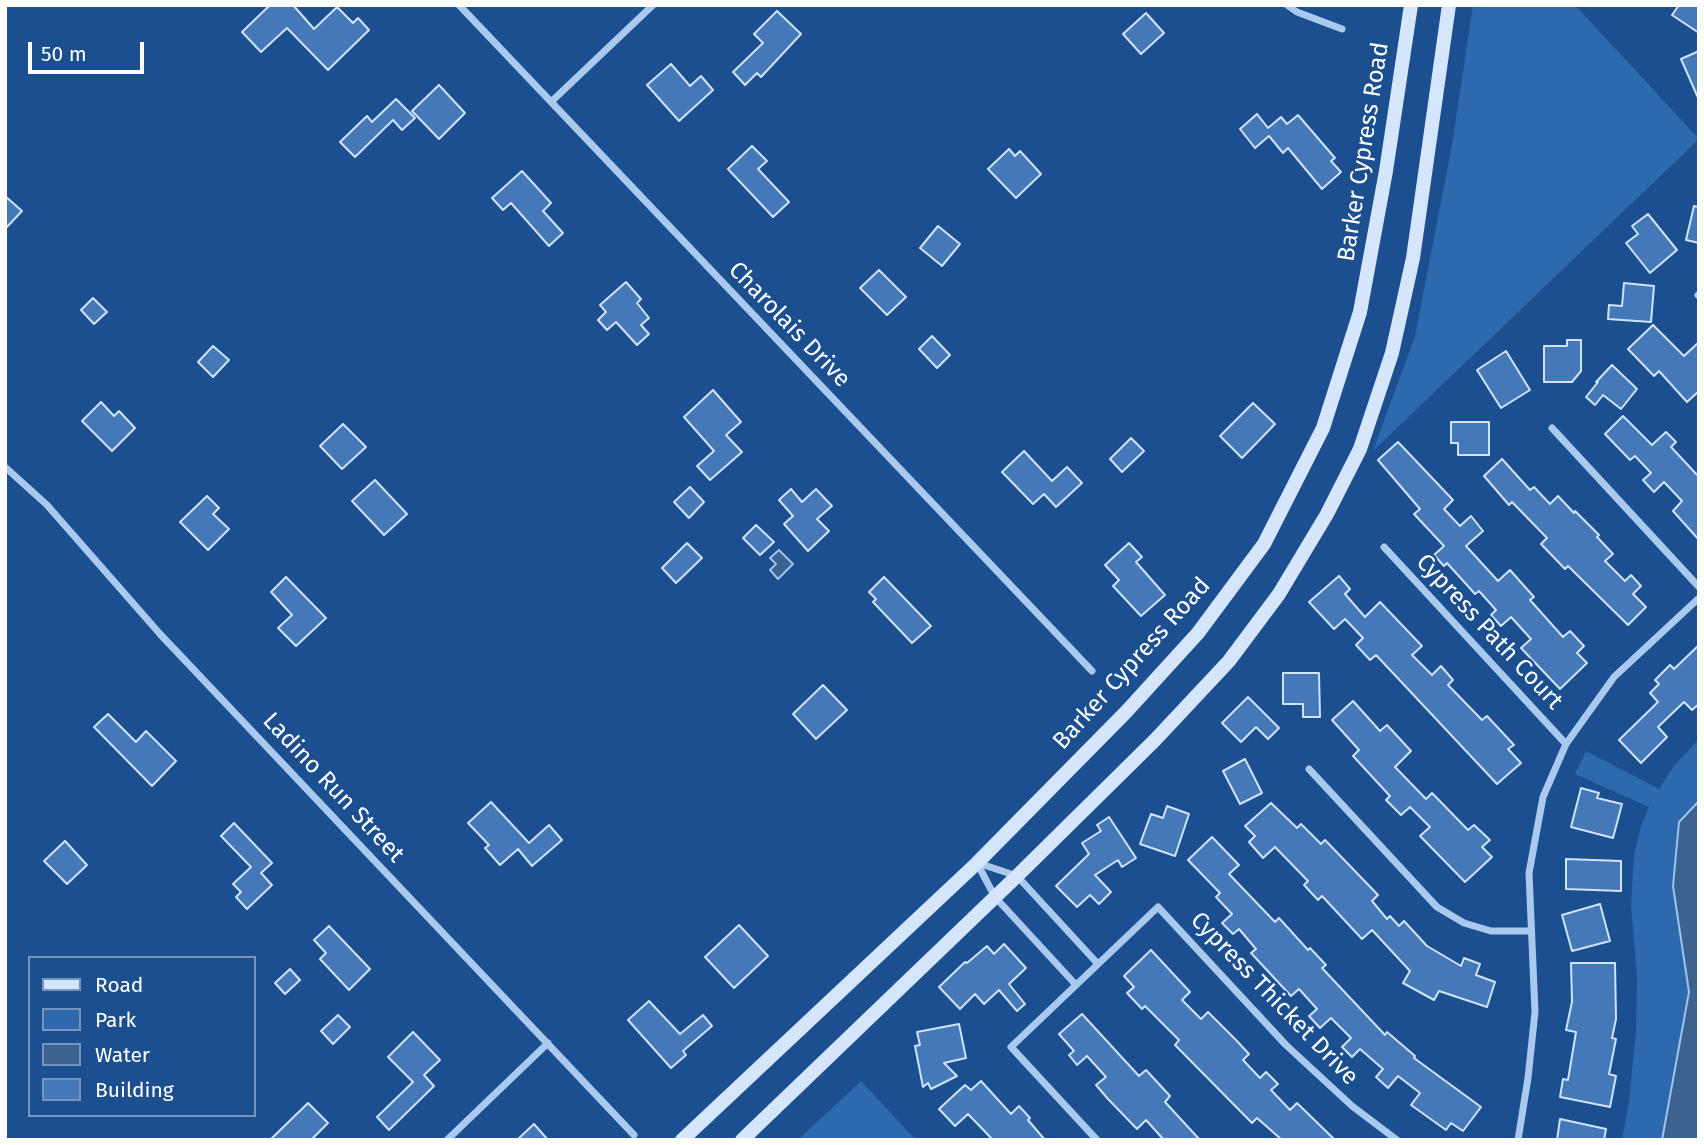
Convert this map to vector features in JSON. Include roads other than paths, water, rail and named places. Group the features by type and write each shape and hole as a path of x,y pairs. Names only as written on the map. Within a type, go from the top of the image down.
{"main road":[{"name":"Barker Cypress Road","path":"682,1140 977,863 1126,712 1198,633 1264,544 1323,428 1360,312 1386,171 1411,5"},
{"path":"742,1140 1017,876 1154,740 1229,661 1279,594 1327,514 1360,449 1392,353 1413,258 1450,5"}],"street":[{"name":"Charolais Drive","path":"459,5 1092,671"},
{"path":"551,102 653,5"},
{"path":"1287,5 1297,12 1342,29"},
{"path":"1552,428 1699,587"},
{"name":"Ladino Run Street","path":"5,467 47,505 160,634 634,1135"},
{"name":"Cypress Path Court","path":"1384,547 1566,744"},
{"path":"1518,1140 1535,1012 1529,873 1543,797 1566,744 1614,677 1699,598"},
{"path":"1309,769 1437,907 1464,923 1491,931 1531,931"},
{"path":"977,863 1017,876 1098,964 1011,1047 1097,1140"},
{"path":"977,863 995,897 1076,985"},
{"name":"Cypress Thicket Drive","path":"1098,964 1158,907 1286,1045 1352,1106 1397,1140"},
{"path":"447,1140 548,1043"}],"water":[{"path":"779,550 793,564 778,579 770,570 776,564 770,558"},
{"path":"1699,801 1699,1140 1662,1140 1689,992 1673,886 1679,822"}]}
